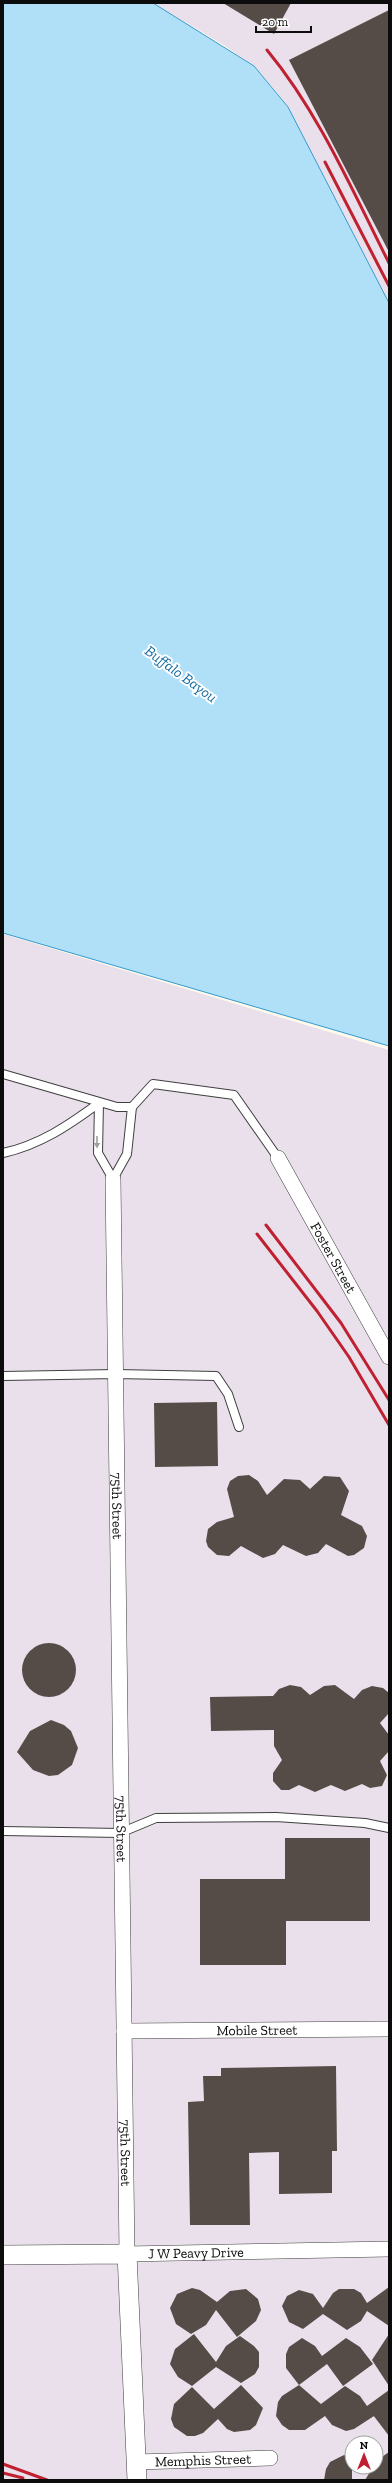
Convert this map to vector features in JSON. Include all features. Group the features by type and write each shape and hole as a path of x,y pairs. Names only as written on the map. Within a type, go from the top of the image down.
{"street":[{"name":"Foster Street","path":"278,1158 389,1357"},
{"name":"75th Street","path":"113,1179 120,1611 120,1833 127,2254 137,2471"},
{"name":"Mobile Street","path":"124,2031 389,2029"},
{"name":"J W Peavy Drive","path":"3,2255 389,2249"},
{"name":"Memphis Street","path":"137,2471 270,2458"}],"lane":[{"path":"3,1074 99,1103 132,1107"},
{"path":"113,1179 127,1154 132,1107 153,1084 234,1096 278,1158"},
{"path":"3,1153 26,1148 68,1126 99,1103"},
{"path":"99,1103 98,1153 113,1179"},
{"path":"3,1376 116,1374 216,1376 228,1394 239,1427"},
{"path":"3,1831 120,1833 156,1818 276,1817 365,1824 389,1828"}],"shaded area":[{"path":"153,3 389,3 389,303 288,107 276,91 254,66 222,44"},
{"path":"3,934 389,1050 389,2480 3,2480"}],"water":[{"name":"Buffalo Bayou","path":"3,3 153,3 254,66 288,107 389,303 389,1046 3,933"}],"building":[{"path":"223,3 291,3 274,34"},
{"path":"389,10 389,252 289,60"},
{"path":"217,1402 218,1466 155,1467 154,1403"},
{"path":"249,1475 258,1481 267,1495 284,1479 300,1480 310,1489 324,1476 340,1477 349,1491 341,1515 362,1526 367,1536 364,1548 354,1555 348,1556 326,1544 318,1553 306,1556 283,1545 275,1554 263,1558 241,1546 229,1556 217,1555 208,1547 206,1541 208,1529 217,1522 234,1517 227,1489 230,1481 238,1476"},
{"path":"44,1643 54,1643 64,1647 72,1655 76,1665 76,1675 72,1685 64,1693 54,1697 44,1697 34,1693 26,1685 22,1675 22,1665 26,1655 34,1647"},
{"path":"290,1685 301,1687 310,1695 324,1686 335,1685 354,1699 362,1690 372,1686 383,1688 389,1693 389,1713 380,1723 389,1735 389,1751 380,1761 387,1775 382,1786 370,1788 362,1784 345,1791 331,1785 315,1792 299,1785 289,1790 281,1790 273,1781 273,1773 282,1760 274,1746 274,1730 211,1731 210,1697 273,1696 279,1689"},
{"path":"51,1720 64,1725 71,1731 78,1748 72,1765 58,1775 49,1776 33,1770 17,1752 30,1731"},
{"path":"285,1838 370,1838 370,1921 286,1921 286,1965 200,1965 200,1879 285,1879"},
{"path":"336,2066 337,2151 332,2151 332,2193 279,2194 279,2152 249,2153 250,2225 190,2225 188,2102 204,2101 203,2076 221,2076 221,2068"},
{"path":"389,2287 389,2326 367,2311 361,2321 347,2330 323,2314 303,2329 289,2322 282,2306 287,2296 299,2290 313,2294 323,2308 333,2293 339,2289 354,2289 361,2293 367,2303"},
{"path":"192,2288 200,2290 217,2302 230,2291 246,2289 258,2299 261,2310 256,2321 237,2337 216,2310 206,2325 191,2334 176,2324 170,2308 177,2294"},
{"path":"194,2334 216,2362 226,2346 240,2336 254,2346 259,2352 259,2367 255,2374 241,2383 216,2367 192,2386 178,2377 170,2364 175,2349"},
{"path":"389,2334 389,2386 372,2360"},
{"path":"302,2338 315,2346 322,2356 346,2338 360,2347 373,2364 343,2386 327,2364 299,2385 286,2368 286,2354 289,2347"},
{"path":"241,2385 263,2408 256,2425 250,2430 234,2432 227,2429 218,2419 203,2433 195,2436 187,2436 174,2427 171,2419 174,2404 192,2387 214,2409"},
{"path":"299,2385 321,2404 345,2386 360,2396 367,2406 389,2390 389,2436 374,2416 354,2429 346,2431 332,2425 325,2416 305,2430 289,2430 282,2425 276,2416 278,2402 282,2396"},
{"path":"389,2452 389,2480 365,2480 368,2475 384,2475 384,2455"},
{"path":"344,2455 344,2475 352,2475 352,2480 324,2480 326,2469 330,2462"}],"railway":[{"path":"267,50 286,74 319,126 348,180 389,263"},
{"path":"325,162 389,286"},
{"path":"266,1225 341,1323 389,1400"},
{"path":"257,1234 317,1311 349,1357 389,1425"},
{"path":"3,2464 47,2480"},
{"path":"3,2473 23,2478"}]}
